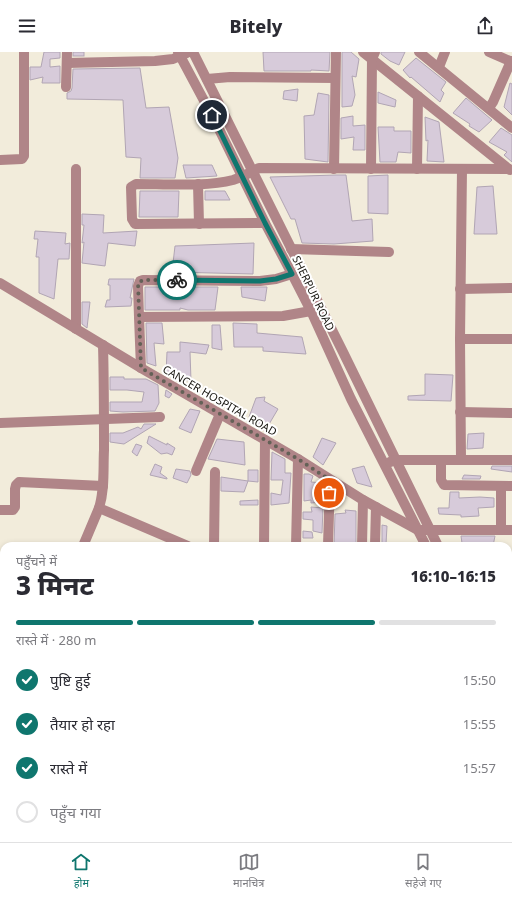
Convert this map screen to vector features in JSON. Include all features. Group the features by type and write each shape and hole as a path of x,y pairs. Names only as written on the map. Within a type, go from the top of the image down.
{"street":[{"path":"0,160 18,160 22,159 24,156 24,52"},
{"path":"66,87 67,52"},
{"path":"66,64 155,61 173,59 179,54 192,52"},
{"name":"SHERPUR ROAD","path":"192,52 212,89 436,542"},
{"path":"334,169 336,52"},
{"path":"363,52 373,56 418,96 511,171"},
{"path":"419,52 512,128"},
{"path":"439,67 445,52"},
{"path":"489,52 511,62 489,108"},
{"name":"SHERPUR ROAD","path":"179,54 311,311 351,399 424,542"},
{"path":"371,169 373,56"},
{"path":"207,79 335,78"},
{"path":"201,95 212,89"},
{"path":"417,169 418,96"},
{"path":"265,223 135,224 132,219 131,190 133,185 136,184 198,184 221,182 242,176 259,168 462,169 511,171"},
{"path":"76,169 76,329"},
{"path":"461,460 460,289 462,169"},
{"path":"198,184 199,224"},
{"path":"291,249 388,252"},
{"path":"141,368 138,286 140,281 260,281 276,279 292,274"},
{"name":"CANCER HOSPITAL ROAD","path":"0,283 141,368 298,459 330,480 418,530 512,530"},
{"path":"460,289 512,288"},
{"path":"139,318 283,316 311,311"},
{"path":"460,339 512,339"},
{"path":"85,542 103,496 103,345"},
{"path":"460,412 512,413"},
{"path":"196,471 220,414"},
{"path":"0,423 160,417"},
{"path":"264,542 265,440"},
{"path":"296,542 298,459"},
{"path":"384,464 395,460 512,460"},
{"path":"441,460 441,480 444,484 512,486"},
{"path":"214,542 215,472"},
{"path":"328,542 330,480"},
{"path":"0,510 13,510 16,507 15,489 16,484 19,482 103,486"},
{"path":"501,486 501,530"},
{"path":"362,542 364,500"},
{"path":"375,542 376,507"},
{"path":"99,508 179,542"}],"building":[{"path":"44,52 60,52 60,58 50,59 50,67 60,66 60,83 42,83 43,77 30,80 30,67 41,67"},
{"path":"73,52 84,52 84,56 73,56"},
{"path":"263,52 330,52 329,71 264,71"},
{"path":"342,52 351,52 359,59 356,77 352,76 355,95 352,106 342,107"},
{"path":"381,52 405,52 399,65 390,61 381,54"},
{"path":"416,58 446,82 441,90 444,93 440,102 411,77 410,78 403,70"},
{"path":"140,68 146,108 169,107 178,158 175,178 140,178 141,158 126,157 123,100 67,99 67,93 71,91 72,88 73,69"},
{"path":"510,83 512,84 512,115 504,107"},
{"path":"298,89 297,101 283,99 284,91"},
{"path":"378,92 396,100 395,107 378,103"},
{"path":"318,93 329,95 328,162 305,159 304,116 314,115"},
{"path":"466,98 492,120 479,132 453,113"},
{"path":"353,116 353,126 365,125 365,150 353,150 354,137 341,139 341,118"},
{"path":"425,117 439,122 444,162 427,161 428,140 426,141"},
{"path":"378,127 394,127 394,131 411,131 411,153 398,152 396,162 380,162"},
{"path":"501,128 512,135 512,162 504,155 507,152 489,142"},
{"path":"183,165 212,165 217,176 186,178"},
{"path":"346,175 352,221 372,219 373,241 334,244 302,243 295,219 291,219 270,177"},
{"path":"388,175 388,214 368,213 368,176"},
{"path":"493,186 497,234 474,234 477,187"},
{"path":"140,191 179,191 178,217 139,217"},
{"path":"205,191 225,191 230,200 205,200"},
{"path":"82,214 104,215 103,233 137,231 135,246 108,243 105,266 82,263 84,225 82,225"},
{"path":"35,231 66,233 65,244 70,243 69,259 58,259 54,299 39,293 39,257 36,257 38,239 34,239"},
{"path":"254,243 253,274 172,272 175,246"},
{"path":"109,279 134,279 130,298 132,298 131,306 105,307 107,300 110,300 110,285 108,285"},
{"path":"145,287 218,287 215,310 188,310 180,308 180,310 145,310"},
{"path":"241,287 267,287 265,301 242,297"},
{"path":"82,302 90,302 87,328 82,324"},
{"path":"146,323 162,323 164,344 154,343 156,366 147,363"},
{"path":"233,323 257,324 257,333 302,337 306,354 263,351 263,347 234,347"},
{"path":"212,325 220,325 222,350 212,348"},
{"path":"180,342 209,345 206,354 190,352 191,381 180,380 166,374 167,352 180,352"},
{"path":"425,374 453,375 451,401 408,400 408,396 425,395"},
{"path":"110,377 124,377 124,379 146,379 158,385 159,403 155,411 110,411 110,402 142,402 144,392 110,390"},
{"path":"166,390 172,394 169,398 165,396"},
{"path":"265,397 264,401 278,409 265,431 249,417 256,398"},
{"path":"190,409 200,411 191,433 179,428"},
{"path":"144,424 156,424 124,444 110,442 110,433 123,433 138,427 141,429"},
{"path":"484,433 483,448 467,449 468,434"},
{"path":"149,436 175,448 172,455 167,453 161,454 147,443"},
{"path":"322,438 336,443 323,465 313,457"},
{"path":"217,439 244,442 245,465 208,459"},
{"path":"136,444 142,446 137,456 132,452"},
{"path":"272,452 285,459 285,473 291,473 289,503 271,505 271,493 281,495 283,480 271,480"},
{"path":"155,464 162,467 160,473 167,479 150,475"},
{"path":"364,466 372,487 357,483 352,469"},
{"path":"492,466 512,466 512,472 491,469"},
{"path":"176,469 190,471 191,475 187,483 173,478"},
{"path":"248,470 258,470 258,482 248,481"},
{"path":"304,474 313,476 311,482 323,483 323,502 311,503 311,500 304,501"},
{"path":"464,475 481,476 480,479 462,479"},
{"path":"221,477 248,481 244,492 221,491"},
{"path":"450,492 459,492 459,498 494,498 494,507 478,508 479,516 461,517 461,515 439,514 438,508 449,508"},
{"path":"336,494 341,494 342,499 336,500"},
{"path":"258,500 258,505 240,505 240,501"},
{"path":"311,507 323,508 322,533 313,531 313,520 303,519 303,512 312,512"},
{"path":"345,510 356,511 356,542 334,542 335,514 346,513"},
{"path":"382,525 387,526 386,542 382,542"},
{"path":"303,531 312,532 313,538 303,538"},
{"path":"461,536 495,536 494,542 462,542"}],"way so far":[{"path":"177,280 143,280 138,283 141,368 298,459 330,480 329,493"}],"route":[{"path":"177,280 260,281 276,279 292,274 212,115"}]}
